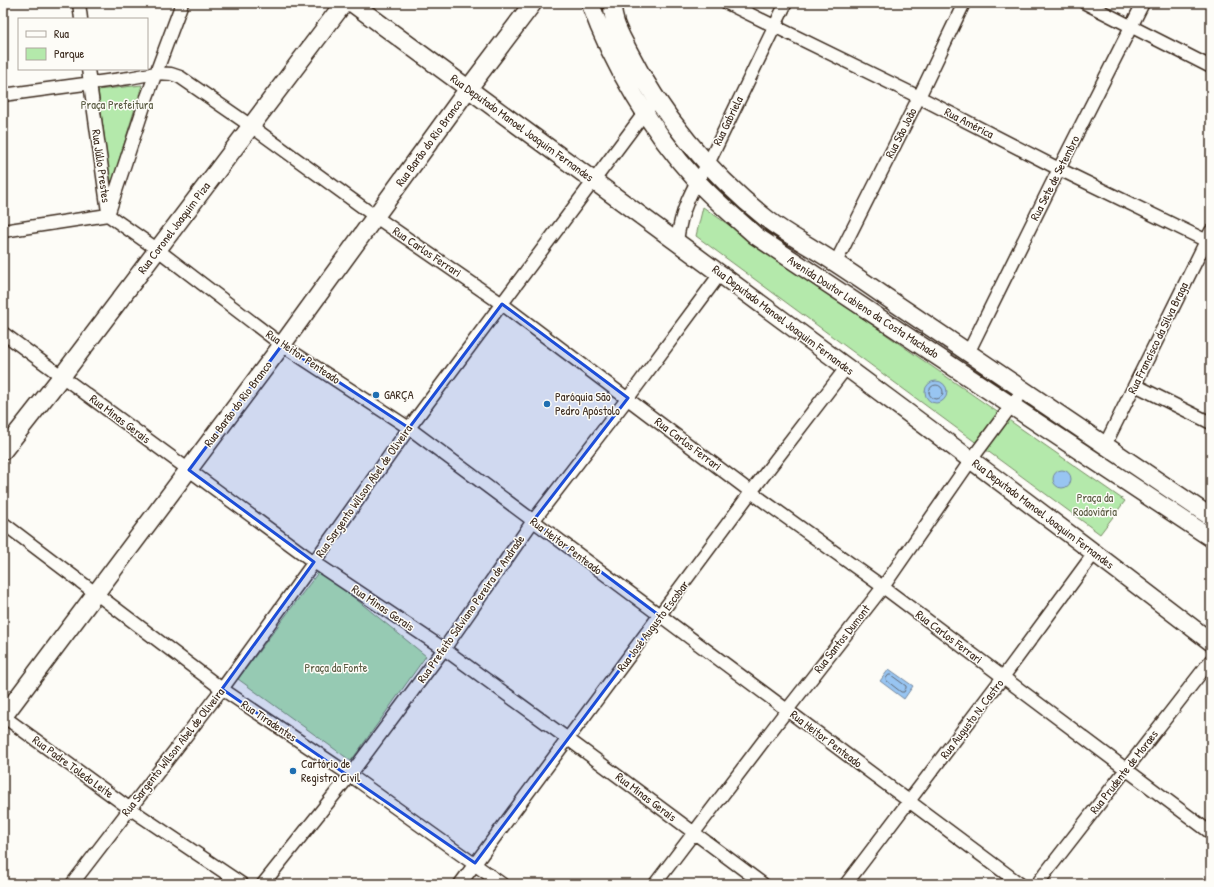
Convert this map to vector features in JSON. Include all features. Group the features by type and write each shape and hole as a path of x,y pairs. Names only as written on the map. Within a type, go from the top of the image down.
{"main road":[{"name":"Rua Coronel Joaquim Piza","path":"3,451 158,250 344,3"},
{"name":"Rua Deputado Manoel Joaquim Fernandes","path":"352,3 677,241 1095,552 1211,642"},
{"name":"Rua Barão do Rio Branco","path":"3,717 282,345 468,89 533,3"},
{"name":"Avenida Doutor Labieno da Costa Machado","path":"590,3 614,58 638,101 674,153 697,181 756,236 1211,538"},
{"name":"Avenida Doutor Labieno da Costa Machado","path":"613,3 612,11 618,29 633,59 657,99 689,144 738,194 768,220 836,262 1211,518"}],"street":[{"path":"79,3 81,18"},
{"path":"3,232 108,215 156,73 182,3"},
{"name":"Rua América","path":"727,3 919,97 1059,169 1209,238"},
{"name":"Rua Gabriela","path":"677,241 680,222 688,200 697,181 708,164 786,3"},
{"name":"Rua São João","path":"836,262 919,97 964,3"},
{"path":"1085,3 1211,66"},
{"name":"Rua Sete de Setembro","path":"968,353 1143,3"},
{"name":"Rua Júlio Prestes","path":"88,70 108,215"},
{"name":"Rua Carlos Ferrari","path":"3,94 90,84 156,73 171,74 180,77 251,126 376,217 502,304 751,492 883,587 1211,833"},
{"name":"Rua Sargento Wilson Abel de Oliveira","path":"72,884 222,689 409,428 645,112 657,99"},
{"name":"Rua Heitor Penteado","path":"108,215 158,250 282,345 409,428 1020,884"},
{"name":"Rua Francisco da Silva Braga","path":"1105,445 1209,238"},
{"name":"Rua Prefeito Salviano Pereira de Andrade","path":"263,884 350,775 444,649 533,521 628,398 720,274"},
{"name":"Rua Minas Gerais","path":"3,333 314,562 444,649 763,884"},
{"name":"Rua José Augusto Escobar","path":"460,884 751,492 846,368"},
{"path":"1135,385 1211,423"},
{"name":"Rua Santos Dumont","path":"655,884 787,710 883,587 971,460 1023,390"},
{"name":"Rua Tiradentes","path":"3,523 222,689 350,775 475,863 502,884"},
{"name":"Rua Augusto N. Castro","path":"846,884 1003,677 1095,552"},
{"name":"Rua Prudente de Moraes","path":"1037,884 1211,660"},
{"name":"Rua Padre Toledo Leite","path":"3,717 129,808 242,884"}],"highlighted area":[{"path":"502,304 628,398 533,521 660,616 475,863 222,689 314,562 189,470 282,345 409,428"}],"green space":[{"name":"Praça Prefeitura","path":"142,85 111,187 98,90"},
{"name":"Praça da Rodoviária","path":"703,207 1125,501 1100,534 696,236"},
{"name":"Praça da Fonte","path":"320,570 426,656 351,761 238,679"}],"water":[{"path":"936,381 944,384 947,392 944,400 936,403 928,400 925,392 928,384"},
{"path":"1058,470 1066,470 1071,475 1069,486 1066,488 1058,488 1053,483 1053,475"},
{"path":"889,669 913,686 904,699 880,681"}],"place":[{"name":"GARÇA","path":"376,395"},
{"name":"Paróquia São Pedro Apóstolo","path":"547,404"},
{"name":"Cartório de Registro Civil","path":"293,771"}]}
